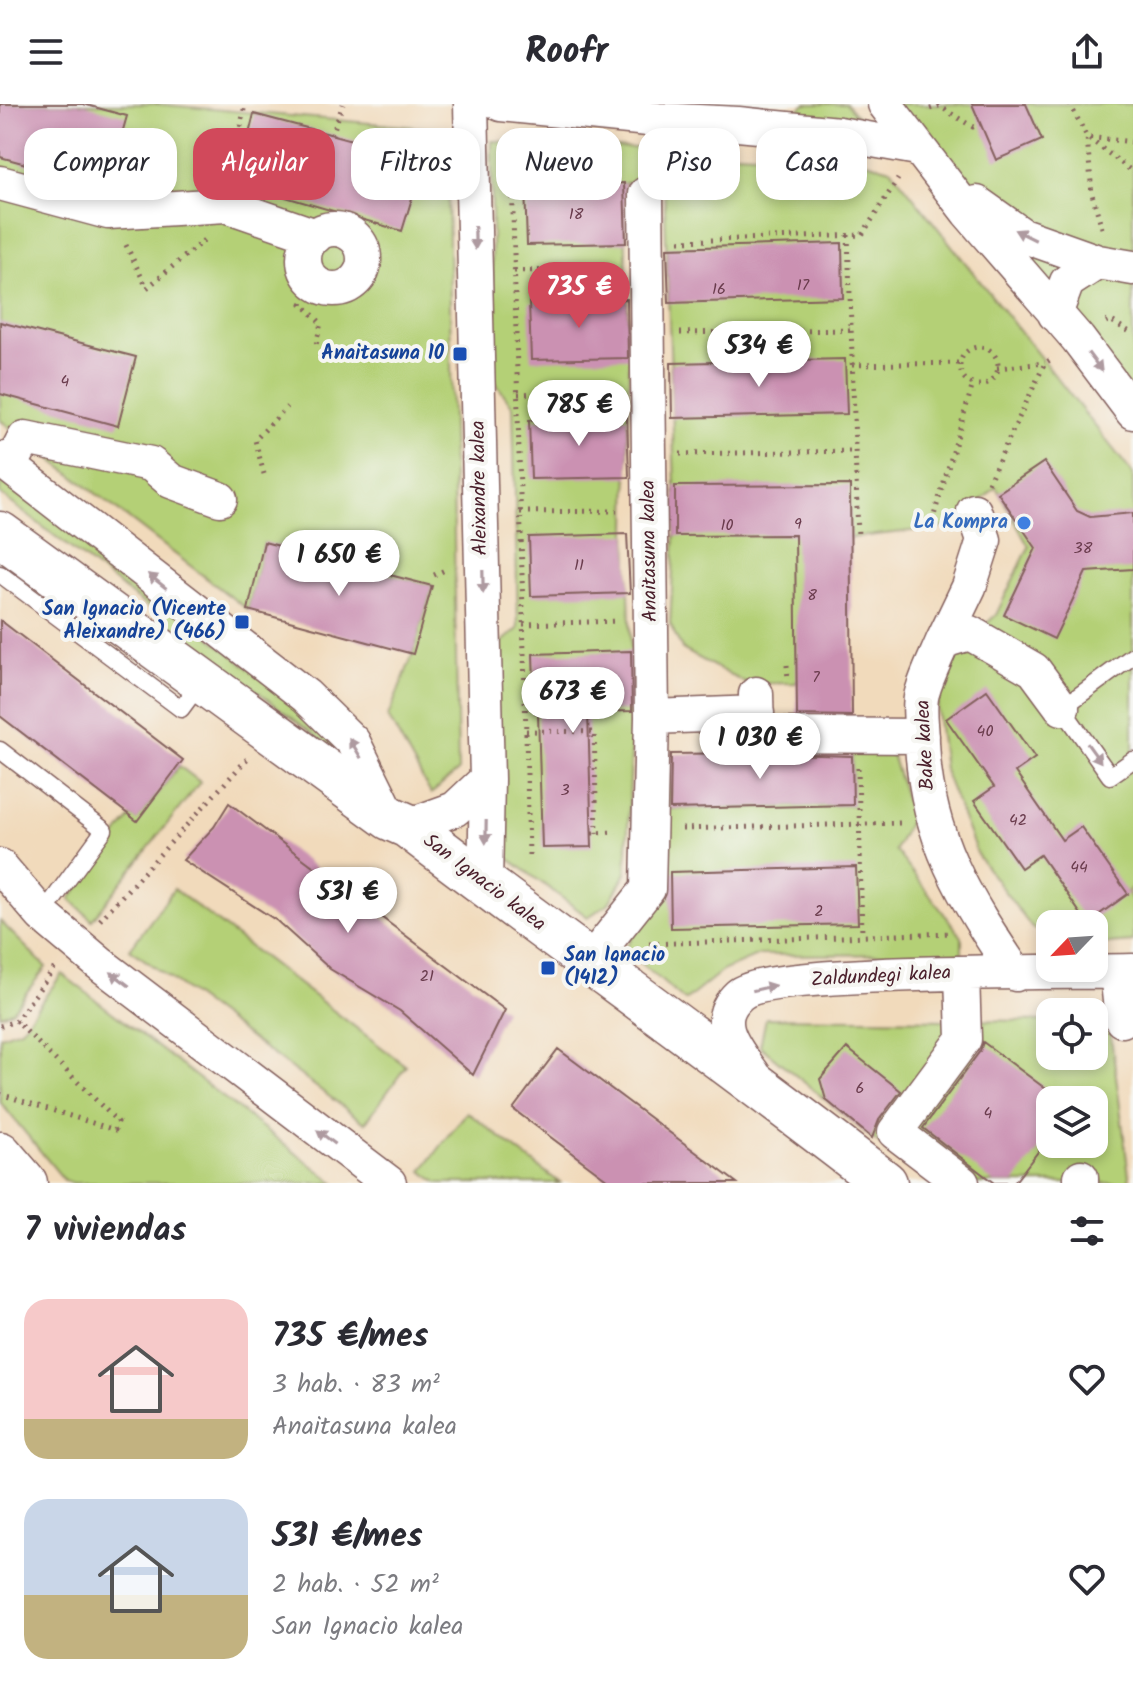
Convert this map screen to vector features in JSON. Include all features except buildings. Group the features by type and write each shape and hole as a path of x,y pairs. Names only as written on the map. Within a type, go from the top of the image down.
{"main road":[{"name":"San Ignacio kalea","path":"0,534 485,885 597,954 885,1183"},
{"path":"0,1154 25,1183"}],"street":[{"name":"Aleixandre kalea","path":"471,104 487,779 485,885"},
{"path":"501,104 658,120 773,111 783,104"},
{"path":"885,104 940,177 1078,339 1133,412"},
{"path":"728,114 918,148"},
{"path":"940,177 1022,235 1101,248 1133,268"},
{"path":"0,183 108,212 226,205 316,236"},
{"name":"Anaitasuna kalea","path":"597,954 648,889 652,717 650,510 647,256 641,200"},
{"path":"325,231 345,231 360,245 364,256 359,276 343,288 322,287 314,281 307,273 305,253 316,236 325,231"},
{"path":"1055,314 1067,282 1101,248"},
{"path":"220,499 171,481 151,464 25,438 5,463 306,696 353,742 399,822 455,809 487,779"},
{"name":"Bake kalea","path":"974,511 984,540 969,587 921,695 924,779 933,822 949,865 1016,974"},
{"path":"943,641 970,633 1034,670 1062,708"},
{"path":"652,717 720,715 756,704 757,735 922,736"},
{"path":"0,866 42,915 74,942 389,1183"},
{"path":"1122,1020 1125,972"},
{"name":"Zaldundegi kalea","path":"763,1087 728,1039 726,1014 741,994 768,986 822,979 962,973 1125,972"},
{"path":"962,973 964,1039 895,1132 962,1183"}],"lane":[{"path":"0,574 181,709 202,680"},
{"path":"1133,656 1062,708 1110,776 1133,760"},
{"path":"0,750 104,830 42,915"}],"path":[{"path":"334,128 343,104"},
{"path":"1070,104 1087,137 1101,248"},
{"path":"927,111 939,106 973,127 980,124"},
{"path":"1087,137 1133,142"},
{"path":"1087,137 1133,172"},
{"path":"514,271 862,235 918,148"},
{"path":"529,855 512,173 638,186"},
{"path":"108,212 147,288"},
{"path":"848,235 858,537"},
{"path":"314,281 302,304 321,323 316,345"},
{"path":"648,334 851,330"},
{"path":"979,348 995,356 997,368 984,385 973,384 963,376 960,363 967,351 979,348"},
{"path":"852,365 960,363"},
{"path":"974,511 1045,363 997,368"},
{"path":"930,529 973,384"},
{"path":"518,394 648,389"},
{"path":"264,474 255,440 287,407"},
{"path":"649,455 855,451"},
{"path":"520,512 650,510"},
{"path":"523,624 651,620"},
{"path":"526,731 594,732 594,833 933,822"},
{"path":"858,736 862,935"},
{"path":"0,1026 16,1021 74,942 95,927 256,749"},
{"path":"597,954 862,935 988,932"},
{"path":"0,1094 115,1130 118,1122 16,1021"}],"green space":[{"path":"0,104 156,104 425,128 351,128 351,200 448,200 458,771 431,794 388,717 413,654 432,586 264,543 248,610 0,420"},
{"path":"806,104 846,104 868,128 783,119"},
{"path":"890,104 1133,104 1133,409"},
{"path":"492,141 496,141 496,200 622,200 622,147 638,148 638,183 624,183 629,358 627,534 633,710 626,873 609,903 588,917 500,852 496,647 518,629 513,407 492,378"},
{"path":"740,153 756,154 756,200 867,200 867,162 891,169 1133,474 1133,887 1128,891 1133,903 1133,942 1108,944 1108,910 1036,910 1036,930 1032,928 978,856 944,770 937,709 943,663 996,615 1029,547 996,487 954,526 850,538 796,683 747,684 682,649 670,624 675,486 665,200 740,200"},
{"path":"0,471 303,711 347,760 0,494"},
{"path":"852,751 892,754 911,818 895,850 962,937 962,954 759,955 722,971 685,1001 625,950 654,892 655,768 669,754 670,809 852,805"},
{"path":"179,766 200,782 92,920 70,899 131,816 137,820"},
{"path":"174,889 406,1066 365,1123 130,949"},
{"path":"0,921 46,967 12,1011 0,1015"},
{"path":"62,974 335,1183 73,1183 64,1180 0,1102 0,1036 21,1029"},
{"path":"766,1018 1036,1021 1036,1070 1108,1070 1109,1022 1130,1183 932,1183 760,1046"},
{"path":"467,1112 560,1183 438,1183 422,1171"}],"place":[{"name":"Anaitasuna 10","path":"460,354"},
{"name":"La Kompra","path":"1024,523"},
{"name":"San Ignacio (Vicente Aleixandre) (466)","path":"242,622"},
{"name":"San Ignacio (1412)","path":"548,968"}]}
